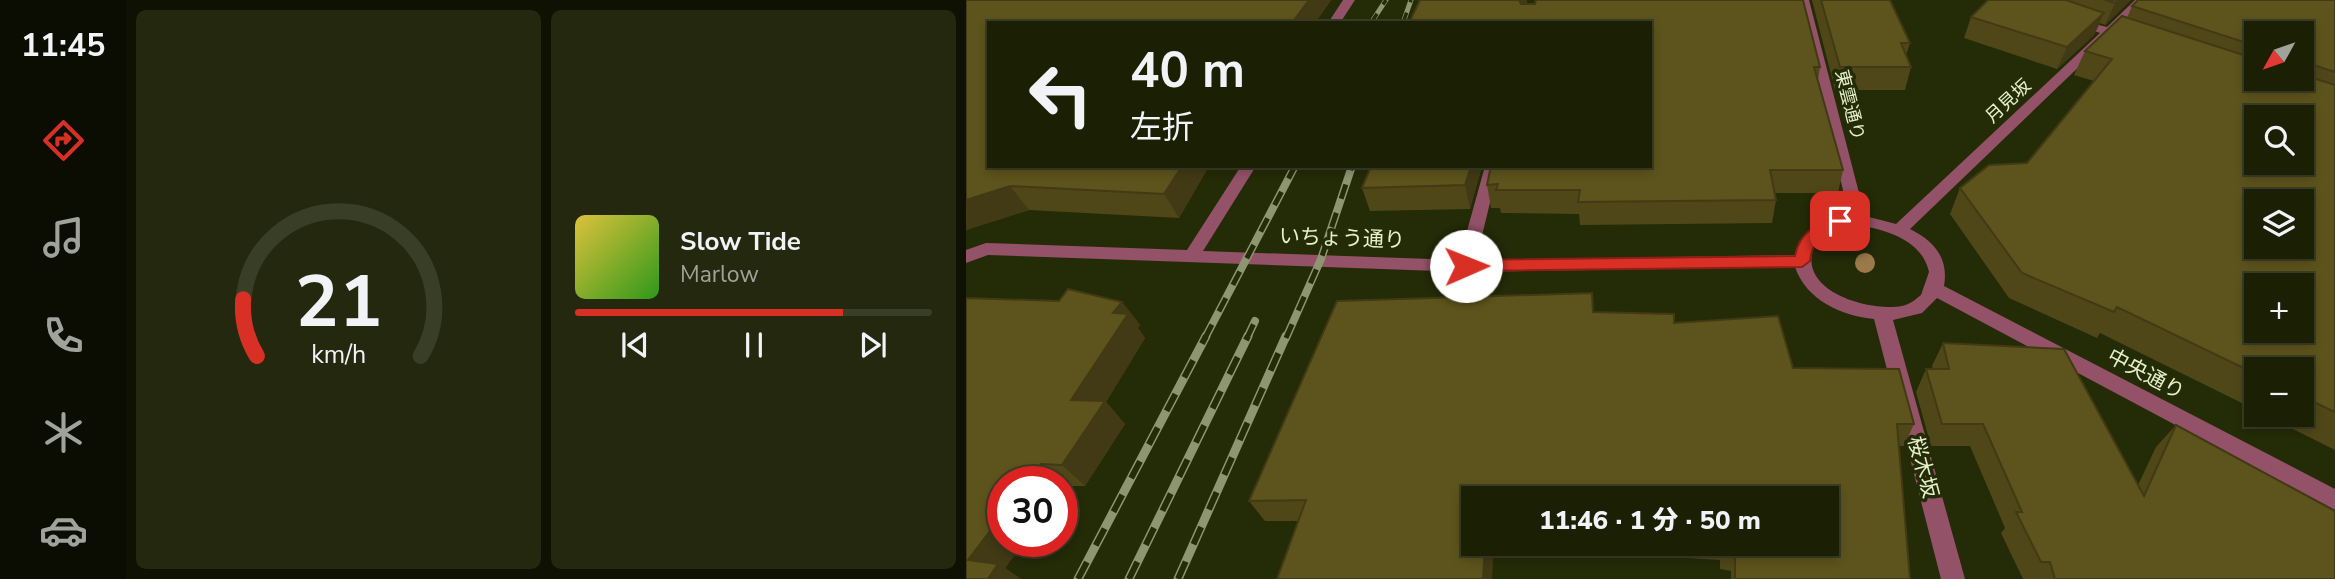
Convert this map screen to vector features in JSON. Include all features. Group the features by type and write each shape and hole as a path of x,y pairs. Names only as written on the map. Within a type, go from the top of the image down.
{"street":[{"path":"1335,21 1349,0"},
{"name":"東雲通り","path":"1803,0 1858,220"},
{"name":"月見坂","path":"1900,229 2142,0"},
{"path":"2061,16 2147,44"},
{"path":"1191,257 1248,168"},
{"path":"1466,266 1491,168"},
{"path":"1858,220 1900,229 1927,250 1935,262 1938,276 1935,289 1916,307 1882,314 1858,311 1836,302 1817,289 1806,274 1802,261 1804,245 1812,234 1840,221 1858,220"},
{"path":"966,272 986,249"},
{"name":"いちょう通り","path":"966,257 986,249 1466,266 1802,261"},
{"name":"中央通り","path":"1935,289 2335,500"},
{"name":"桜木坂","path":"1882,314 1953,579"}],"building":[{"path":"966,0 1309,0 1293,21 987,21 987,168 1181,168 1164,194 1010,186 966,200"},
{"path":"1420,0 1519,0 1521,4 1535,4 1536,0 1803,0 1820,67 1814,67 1843,170 1770,170 1776,200 1578,202 1580,190 1496,190 1498,184 1487,185 1491,168 1652,168 1652,21 1410,21"},
{"path":"1821,0 1890,0 1910,43 1901,43 1911,67 1840,67"},
{"path":"1988,0 2066,0 2104,13 2067,47 1971,17"},
{"path":"2138,0 2335,0 2335,72 2314,65 2314,21 2244,21 2244,42 2132,6"},
{"path":"2122,16 2244,55 2244,91 2314,91 2314,78 2335,85 2335,412 2314,402 2314,357 2244,357 2244,368 2117,307 2114,312 2022,273 1960,188 1989,165 2027,163 2112,59 2085,51"},
{"path":"1370,168 1470,168 1465,185 1362,188"},
{"path":"1068,289 1122,302 1113,313 1128,314 1071,400 1105,401 1062,465 987,466 987,535 968,560 998,564 988,579 966,579 966,298 1059,301"},
{"path":"1592,293 1593,312 1674,314 1674,323 1778,316 1793,368 1899,369 1914,424 1897,424 1910,579 1735,579 1735,556 1839,556 1839,486 1461,486 1461,556 1484,556 1483,579 1277,579 1306,500 1249,501 1337,301"},
{"path":"1943,343 2064,349 2144,496 2176,425 2335,511 2335,579 2055,579 2050,562 2041,562 2016,512 2022,512 1983,424 1942,424 1926,369 1949,369"}],"railway":[{"path":"1372,21 1386,0"},
{"path":"1404,21 1411,0"},
{"path":"1205,338 1294,168"},
{"path":"1286,338 1321,259 1351,168"},
{"path":"1247,338 1255,321"},
{"path":"1078,579 1206,336"},
{"path":"1129,579 1248,336"},
{"path":"1178,579 1286,336"}],"route":[{"path":"1466,266 1802,261 1804,245 1812,234 1840,221"}]}
